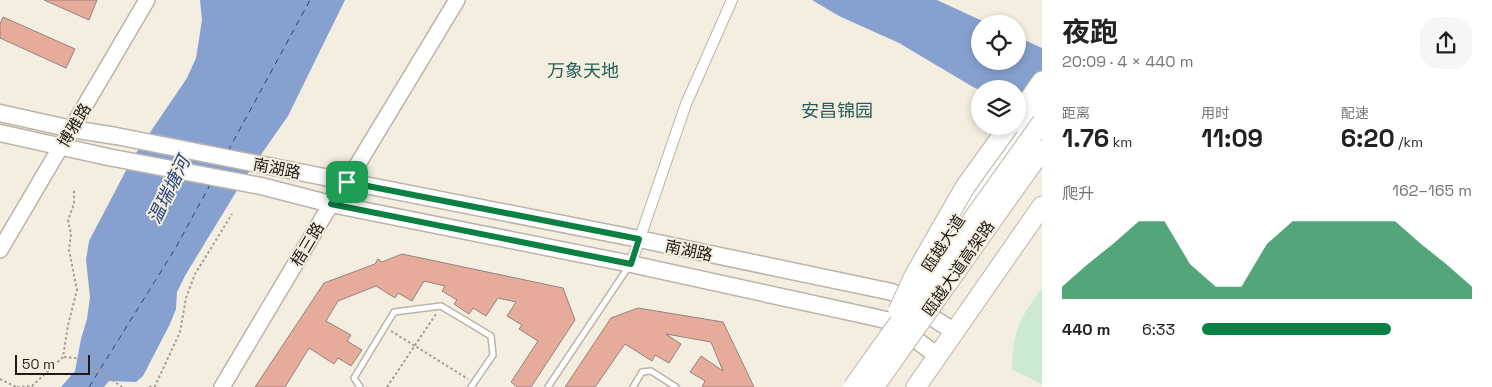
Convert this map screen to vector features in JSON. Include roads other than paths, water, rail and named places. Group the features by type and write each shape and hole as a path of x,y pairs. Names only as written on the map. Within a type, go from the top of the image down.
{"highway":[{"path":"1026,116 1042,82"},
{"name":"瓯越大道","path":"1026,119 1042,100"},
{"path":"881,349 914,276 940,228 965,187 1011,135"},
{"name":"瓯越大道","path":"844,387 905,301 1014,135"},
{"name":"瓯越大道高架路","path":"853,387 881,349 1015,135"},
{"name":"瓯越大道高架路","path":"874,387 1042,150"},
{"path":"916,387 1042,206"}],"main road":[{"name":"南湖路","path":"0,114 639,239 892,292 955,332"},
{"name":"南湖路","path":"0,133 108,157 261,186 331,204 631,264 890,321 938,356"}],"street":[{"name":"博雅路","path":"0,250 147,0"},
{"name":"梧三路","path":"222,387 331,204 347,182 457,0"},
{"path":"631,264 686,104 732,0"}],"lane":[{"path":"548,387 631,264"},
{"path":"360,387 354,378 394,312 441,306 491,336 493,355 473,385 481,387"},
{"path":"633,387 642,372 651,371 676,387"}],"water":[{"name":"温瑞塘河","path":"200,0 345,0 288,116 244,179 186,274 177,292 176,309 170,324 143,376 136,382 109,381 104,387 61,387 75,371 87,319 90,297 86,260 89,241 132,159 187,78 196,58 202,20"},
{"path":"812,0 937,0 971,16 971,70 1026,70 1026,41 1042,48 1042,117 1026,110 1026,80 971,80 971,86 899,43 839,16"}],"district":[{"name":"万象天地","path":"583,71"},
{"name":"安昌锦园","path":"837,111"}]}
